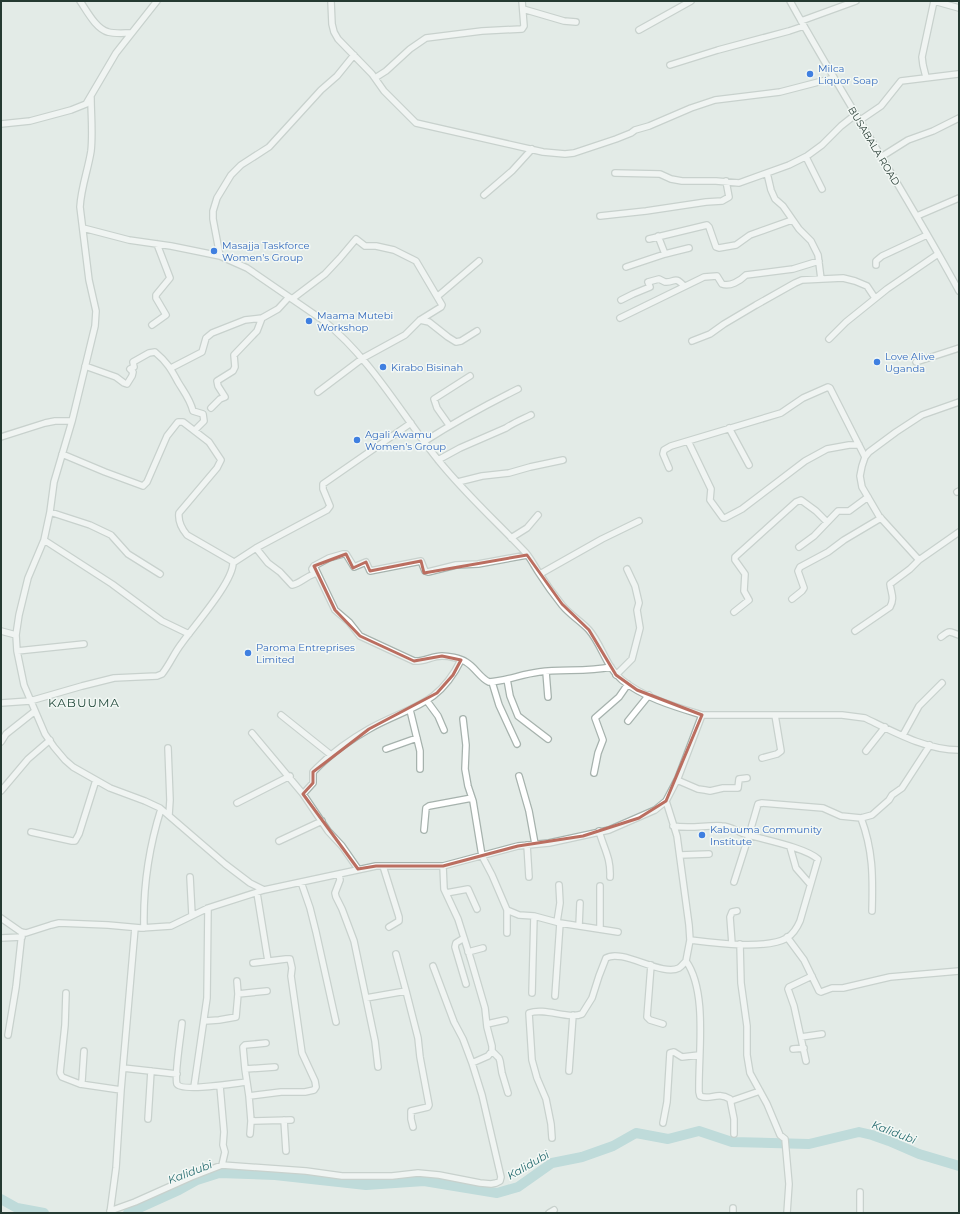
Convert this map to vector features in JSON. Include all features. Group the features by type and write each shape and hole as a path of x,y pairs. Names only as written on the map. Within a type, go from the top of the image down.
{"street":[{"path":"80,1 102,29 108,32 131,33"},
{"path":"1,124 30,121 71,110 86,104 91,98 105,71 131,33 156,1"},
{"path":"331,1 331,15 334,32 338,39 375,78 384,91 416,123 555,154 574,153 616,139 635,130 649,126 708,102 780,92 834,78"},
{"path":"375,78 386,71 410,49 426,38 482,31 524,28 522,1"},
{"path":"639,30 691,1"},
{"name":"BUSABALA ROAD","path":"790,1 855,115 917,216 959,290"},
{"path":"670,65 718,50 789,32 802,23 856,1"},
{"path":"926,77 922,57 934,1 959,8"},
{"path":"522,9 564,21 576,22"},
{"path":"220,256 213,219 213,211 217,198 231,175 241,165 269,147 321,90 337,76 354,56"},
{"path":"859,121 881,106 900,81 958,74"},
{"path":"91,98 91,151 80,207 89,280 96,311 94,334 72,421 54,482 44,540 24,591 16,635 21,673 30,701 35,711 50,740 65,760 73,767 110,788 145,800 161,809 225,864 250,883 264,890"},
{"path":"615,173 660,174 670,179 682,181 726,181 739,183 789,165 806,157 822,145 841,126 855,115"},
{"path":"881,157 908,140 933,131 959,118"},
{"path":"484,195 512,171 532,149"},
{"path":"806,157 822,189"},
{"path":"767,173 775,199 783,206 792,220 811,241 819,261 821,279"},
{"path":"600,216 646,211 700,202 722,201 729,197 726,181"},
{"path":"917,216 959,198"},
{"path":"649,239 707,225 716,247 720,248 736,245 750,235 792,220"},
{"path":"83,228 115,237 220,256 247,268 336,330 363,358 438,460 527,555 570,614 589,630 616,675 637,690 702,715 858,716 930,745 939,748 959,750"},
{"path":"876,265 876,261 882,256 927,235"},
{"path":"658,236 665,254"},
{"path":"171,368 202,352 206,338 212,333 245,320 262,318 278,309 290,298 325,274 356,238 365,246 376,246 394,250 412,258 419,265 438,296 442,306 420,320 405,335 363,358 318,392"},
{"path":"152,325 166,315 156,298 156,295 170,278 157,244"},
{"path":"626,267 689,248"},
{"path":"829,339 846,322 875,298 938,254"},
{"path":"438,296 479,261"},
{"path":"620,318 704,277 714,275 718,276 722,284 727,285 741,280 746,275 793,269 819,261"},
{"path":"692,341 710,334 724,324 802,280 843,278 864,284 875,298"},
{"path":"621,300 650,287 648,282 659,279 665,282 676,280 680,281 684,286"},
{"path":"211,408 220,399 225,397 218,386 217,380 233,371 235,366 234,355 257,331 262,318"},
{"path":"420,320 429,322 448,338 456,342 461,341 477,331"},
{"path":"916,362 959,348"},
{"path":"85,366 116,377 127,384 132,376 133,372 130,370 134,367 133,362 151,352 156,353 171,368 190,399 193,410 202,414 204,421 195,430"},
{"path":"449,425 437,408 434,399 470,376"},
{"path":"669,468 663,456 664,450 677,443 782,413 803,398 828,387 830,388 865,457 860,480 862,487 881,518 919,560"},
{"path":"425,441 449,425 518,389"},
{"path":"865,457 896,432 922,415 959,402"},
{"path":"438,460 460,448 506,428 509,425 515,424 531,415"},
{"path":"1,437 45,423 55,421 72,421"},
{"path":"62,454 143,486 147,482 167,436 178,422 183,422 209,442 221,460 217,468 179,513 183,529 187,535 233,563"},
{"path":"1,703 30,701 114,678 160,675 164,672 181,644 220,591 230,573 233,563 256,548 327,510 330,506 322,489 323,484 411,423"},
{"path":"729,428 749,465"},
{"path":"688,441 711,489 711,502 724,518 727,518 742,508 805,461 827,449 849,445 859,445"},
{"path":"458,482 482,476 509,473 563,460"},
{"path":"799,547 814,536 838,511 849,511 868,497"},
{"path":"734,612 748,600 744,590 745,574 735,560 735,556 796,502 801,500 816,511 827,522"},
{"path":"50,512 90,525 111,535 128,554 160,574"},
{"path":"511,538 526,528 538,515"},
{"path":"792,599 804,588 798,571 800,567 828,552 844,540 881,518"},
{"path":"540,574 602,539 639,521"},
{"path":"855,631 890,607 893,597 889,585 919,560 959,532"},
{"path":"44,540 112,584 162,621 189,634"},
{"path":"256,548 268,563 280,572 292,585 299,584 308,575 314,574 312,569 314,566 329,558 343,554 346,554 354,567 366,562 370,571 422,561 423,568 428,572 456,565 478,564 527,555"},
{"path":"314,566 335,610 349,622 360,636 414,661 442,656 461,660 468,663 485,680 492,682 558,670 591,670 610,667"},
{"path":"616,675 632,659 640,628 637,610 639,603 635,586 627,569"},
{"path":"1,631 16,635"},
{"path":"941,637 951,631 959,635"},
{"path":"17,651 84,644"},
{"path":"303,794 313,783 313,772 332,755 369,729 428,700 446,684 461,660"},
{"path":"546,672 548,697"},
{"path":"507,679 510,696 518,716 548,739"},
{"path":"492,682 517,744"},
{"path":"903,735 919,706 942,683"},
{"path":"594,773 598,753 603,740 595,718 619,697 628,684"},
{"path":"628,721 649,695"},
{"path":"428,700 438,716 444,730"},
{"path":"410,710 420,751 420,769"},
{"path":"1,742 6,734 35,711"},
{"path":"280,715 332,755"},
{"path":"1,938 28,933 51,925 59,924 108,925 135,928 171,926 208,908 264,890 383,866 443,866 518,846 549,843 599,832 623,824 655,810 666,801 677,780 702,715"},
{"path":"762,758 777,754 781,751 775,715"},
{"path":"463,719 466,746 465,769 472,798 482,856 507,910 507,933"},
{"path":"866,751 885,727"},
{"path":"252,732 290,776 358,870"},
{"path":"386,749 417,738"},
{"path":"1,791 28,759 50,740"},
{"path":"734,882 750,835 756,806 759,803 820,808 841,816 861,818 874,814 892,795 902,788 930,745"},
{"path":"168,748 170,800 169,815"},
{"path":"237,803 290,776"},
{"path":"519,776 529,810 535,844"},
{"path":"677,780 698,789 710,791 723,788 738,788 740,779 747,778"},
{"path":"31,832 72,841 75,840 96,780"},
{"path":"424,830 426,808 429,806 472,798"},
{"path":"552,1138 546,1099 532,1060 530,1012 549,1012 573,1015 582,1014 592,998 606,958 609,956 620,956 670,970 679,968 686,961 690,940 680,855 677,836 666,801"},
{"path":"144,928 146,880 154,833 161,809"},
{"path":"861,818 868,837 872,863 872,911"},
{"path":"279,841 322,821"},
{"path":"673,826 686,828 722,826 790,847 818,859 800,921 796,929 787,937 769,944 732,944 690,940"},
{"path":"599,832 602,843 608,854 610,878"},
{"path":"527,845 529,877"},
{"path":"790,847 796,868 810,884"},
{"path":"680,855 708,854"},
{"path":"383,866 399,918 399,922 389,927"},
{"path":"443,866 443,882 446,893 456,913 464,938 485,1008 487,1024 492,1042 492,1051 488,1056 472,1063"},
{"path":"339,874 340,880 336,897 354,942 366,998 378,1067"},
{"path":"190,877 192,915"},
{"path":"301,882 310,908 336,1022"},
{"path":"556,996 560,903 559,885"},
{"path":"600,886 600,929"},
{"path":"446,893 468,889 477,909"},
{"path":"256,892 268,961"},
{"path":"579,926 580,903"},
{"path":"194,1087 208,998 208,908"},
{"path":"507,910 518,915 534,916 558,922 618,932"},
{"path":"732,944 730,917 732,912 737,911"},
{"path":"532,993 534,916"},
{"path":"1,918 22,934"},
{"path":"135,928 116,1168 110,1212 222,1165 312,1172 342,1176 392,1176 418,1173 439,1175 480,1183 496,1183 500,1181 482,1095 463,1039 454,1022 433,966"},
{"path":"8,1035 16,987 22,934"},
{"path":"787,937 804,960 819,991 823,992 832,988 843,988 890,977 959,971"},
{"path":"464,938 456,943 455,947 466,984"},
{"path":"740,944 741,984 747,1026 749,1070 771,1112 780,1135 785,1139 789,1184 787,1213"},
{"path":"468,952 483,948"},
{"path":"396,954 418,1038 429,1105 428,1107 411,1111 413,1127"},
{"path":"249,1096 281,1092 308,1092 314,1090 316,1087 315,1081 302,1053 290,959 253,963"},
{"path":"686,961 694,976 700,1008 700,1096 703,1098 721,1095 731,1101 734,1119 734,1134"},
{"path":"651,965 647,1017 650,1020 663,1024"},
{"path":"806,1061 804,1048 788,989 789,987 812,976"},
{"path":"205,1021 236,1017 238,994 237,981"},
{"path":"238,994 267,991"},
{"path":"366,998 406,991"},
{"path":"66,993 65,1025 60,1073 62,1077 66,1080 80,1084 121,1090"},
{"path":"569,1071 573,1015"},
{"path":"487,1024 505,1020"},
{"path":"182,1023 177,1074 178,1086 220,1086 246,1082"},
{"path":"801,1037 822,1034"},
{"path":"250,1134 251,1122 249,1096 246,1082 243,1047 245,1045 266,1043"},
{"path":"793,1049 804,1048"},
{"path":"80,1084 82,1082 84,1051"},
{"path":"492,1051 499,1058 508,1093"},
{"path":"663,1123 667,1102 670,1053 674,1052 682,1056 699,1055"},
{"path":"245,1069 275,1067"},
{"path":"123,1068 177,1074"},
{"path":"148,1119 151,1071"},
{"path":"220,1086 224,1123 223,1145 225,1152 222,1165"},
{"path":"731,1101 760,1091"},
{"path":"284,1120 286,1151"},
{"path":"251,1122 291,1120"},
{"path":"860,1192 860,1213"}],"highlighted area":[{"path":"346,554 353,568 366,562 370,571 421,561 424,573 527,555 562,604 589,630 616,675 637,690 702,715 666,801 639,818 583,836 518,846 443,866 376,866 358,869 303,794 313,783 313,772 369,729 437,693 453,675 461,660 442,656 414,661 360,636 335,610 314,566"}],"waterway":[{"name":"Kalidubi","path":"128,1213 179,1190 197,1180 219,1173 275,1175 366,1185 424,1181 497,1193 518,1187 552,1163 582,1157 613,1146 636,1133 668,1139 699,1131 732,1142 809,1144 859,1132 889,1141 919,1154 959,1166"},
{"name":"Kalidubi","path":"1,1199 17,1208 44,1213"}],"place":[{"name":"Milca Liquor Soap","path":"810,74"},
{"name":"Masajja Taskforce Women's Group","path":"214,251"},
{"name":"Maama Mutebi Workshop","path":"309,321"},
{"name":"Love Alive Uganda","path":"877,362"},
{"name":"Kirabo Bisinah","path":"383,367"},
{"name":"Agali Awamu Women's Group","path":"357,440"},
{"name":"Paroma Entreprises Limited","path":"248,653"},
{"name":"Kabuuma Community Institute","path":"702,835"}],"district":[{"name":"KABUUMA","path":"84,702"}]}
